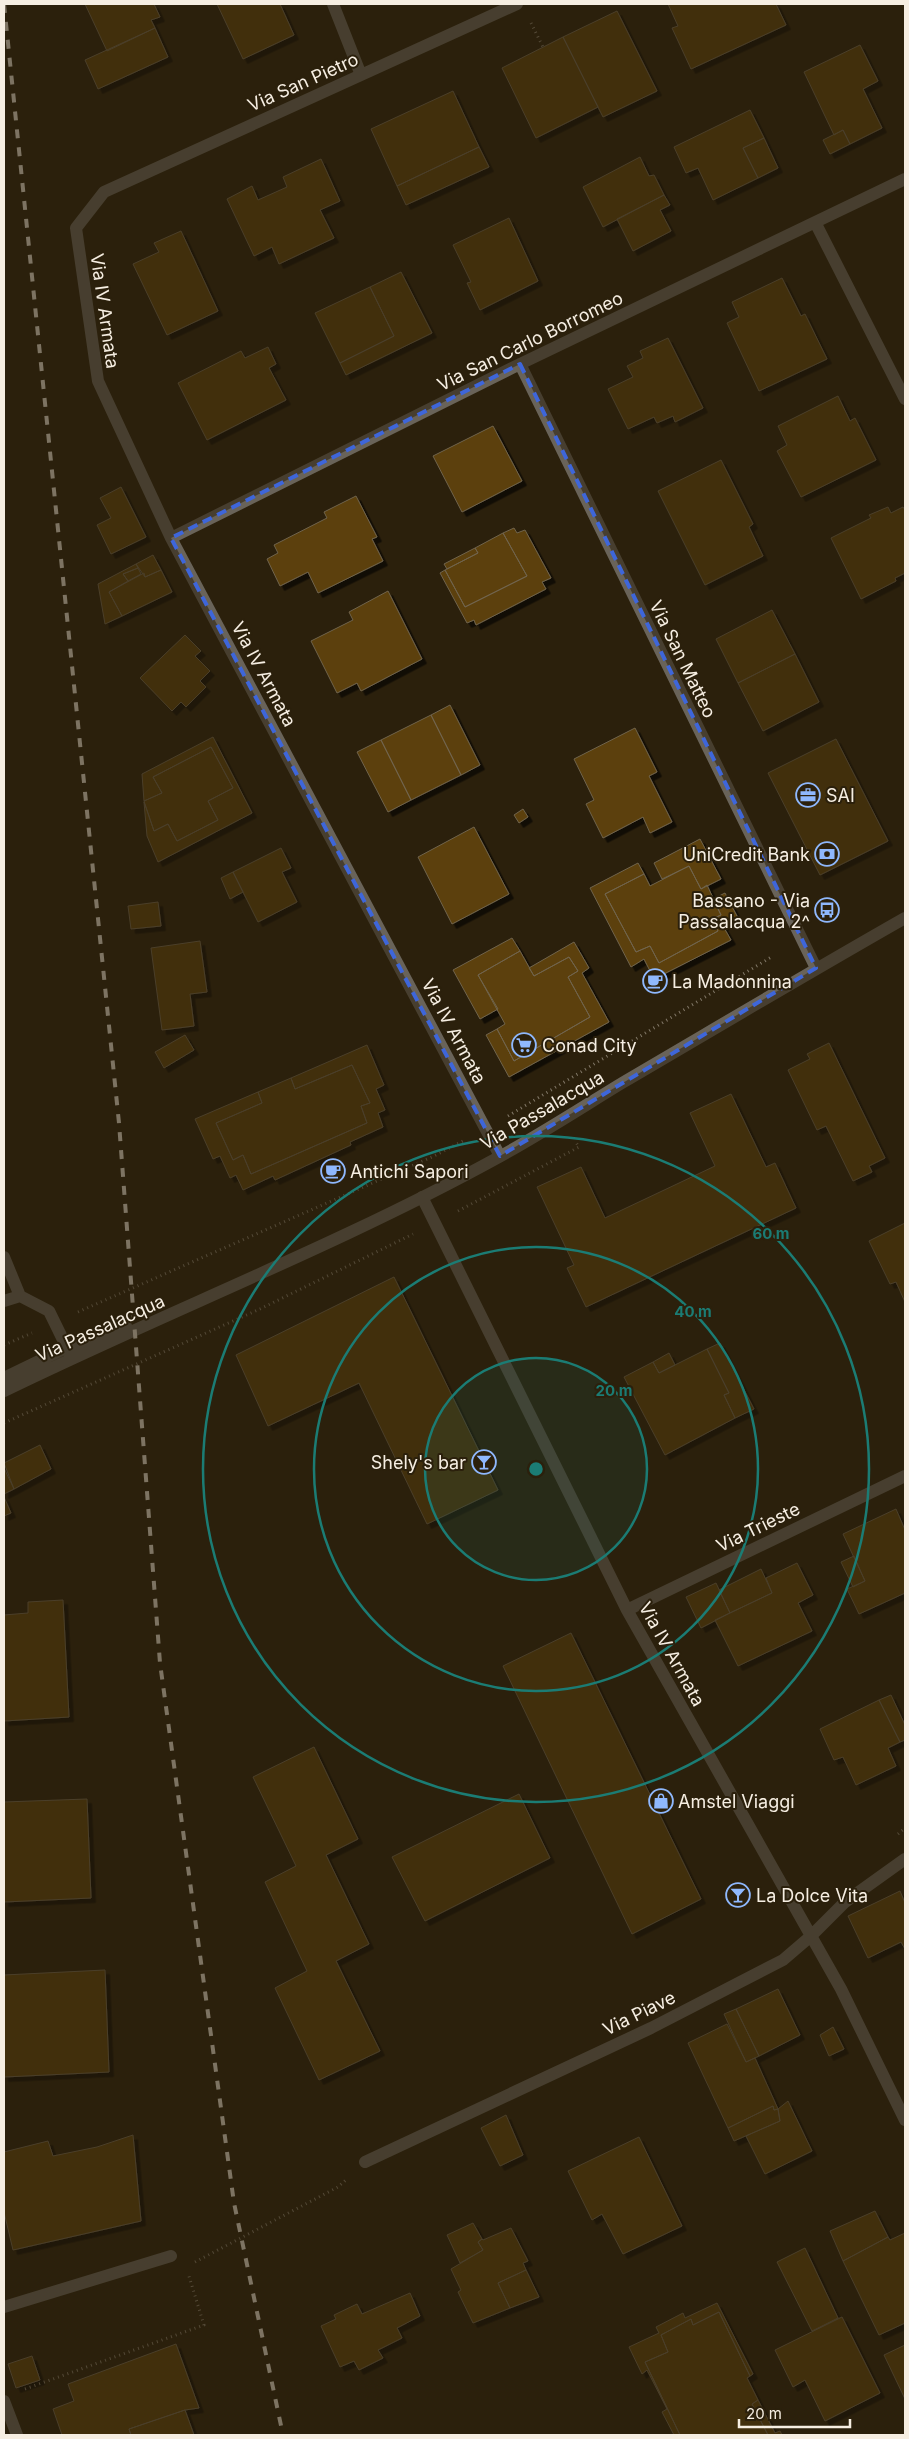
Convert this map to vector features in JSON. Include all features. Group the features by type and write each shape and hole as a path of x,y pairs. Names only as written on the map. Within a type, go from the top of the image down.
{"street":[{"path":"333,4 361,75"},
{"name":"Via San Pietro","path":"104,192 517,4"},
{"name":"Via San Carlo Borromeo","path":"171,538 520,364 816,224 905,179"},
{"name":"Via IV Armata","path":"104,192 76,228 98,381 171,538 500,1156"},
{"path":"816,224 905,399"},
{"name":"Via San Matteo","path":"520,364 816,968"},
{"name":"Via Passalacqua","path":"4,1378 211,1297 422,1197 500,1156 816,968 905,918"},
{"name":"Via IV Armata","path":"422,1197 627,1610 841,1989 905,2120"},
{"path":"4,1257 20,1296 49,1311 70,1353"},
{"path":"4,1301 20,1296"},
{"name":"Via Passalacqua","path":"4,1391 70,1353"},
{"name":"Via Trieste","path":"627,1610 905,1476"},
{"name":"Via Piave","path":"365,2162 651,2028 783,1960 811,1936 845,1902 905,1859"},
{"path":"4,2307 171,2256"},
{"path":"5,2408 17,2435"}],"path":[{"path":"528,17 543,48"},
{"path":"98,1304 180,1268"},
{"path":"4,1423 194,1338"},
{"path":"20,2391 204,2325 186,2266 311,2202 338,2186"}],"highlighted area":[{"path":"520,364 816,968 500,1156 171,538"}],"building":[{"path":"85,4 154,4 160,17 151,20 155,28 107,51"},
{"path":"217,4 280,4 294,35 243,59"},
{"path":"668,4 776,4 786,25 691,69 672,28 678,26"},
{"path":"617,11 657,91 603,117 563,37"},
{"path":"155,28 168,57 98,89 85,60"},
{"path":"563,37 598,107 536,138 502,68"},
{"path":"860,45 878,81 863,89 882,128 850,144 843,130 834,135 804,72"},
{"path":"453,91 479,147 397,186 371,129"},
{"path":"750,110 764,138 743,148 758,178 713,200 698,168 686,173 674,147"},
{"path":"843,130 850,144 830,154 823,140"},
{"path":"764,138 778,168 758,178 743,148"},
{"path":"479,147 489,167 406,205 397,186"},
{"path":"640,157 649,176 654,175 664,195 603,227 583,187"},
{"path":"321,159 340,201 320,210 334,238 279,264 272,247 254,256 227,199 252,186 258,200 287,187 283,177"},
{"path":"664,195 670,205 660,210 671,231 633,251 617,219"},
{"path":"509,218 538,281 480,310 467,283 471,282 453,245"},
{"path":"181,231 218,311 167,335 133,264 159,252 154,243"},
{"path":"401,272 432,333 346,375 340,363 394,336 370,287"},
{"path":"782,278 801,316 805,314 827,359 759,391 727,323 739,317 732,302"},
{"path":"370,287 394,336 340,363 315,313"},
{"path":"668,338 703,408 675,422 673,416 657,423 654,417 628,429 608,389 633,377 627,366 643,358 640,351"},
{"path":"268,347 276,364 269,368 286,400 207,440 178,383 241,351 245,358"},
{"path":"838,396 850,421 855,418 876,460 801,497 777,451 787,445 778,426"},
{"path":"493,426 522,481 462,512 433,456"},
{"path":"721,460 753,524 749,527 763,556 705,585 658,491"},
{"path":"121,487 146,537 111,554 97,525 111,518 100,498"},
{"path":"356,496 377,537 372,539 383,561 318,593 308,572 280,586 267,559 278,553 274,545 327,518 324,512"},
{"path":"888,507 891,513 903,507 905,510 905,573 895,578 896,581 861,599 831,538 871,518 869,515"},
{"path":"514,528 517,533 525,530 551,578 542,582 546,589 476,625 474,620 467,623 440,573 445,570 465,607 527,576 503,533"},
{"path":"503,533 527,576 465,607 445,570 478,553 475,548"},
{"path":"475,548 478,553 447,569 444,564"},
{"path":"153,555 161,570 145,577 136,564"},
{"path":"136,564 138,568 123,574 128,581 109,592 122,616 105,624 98,584"},
{"path":"138,568 141,574 128,581 123,574"},
{"path":"161,570 172,592 122,616 109,592 144,573 145,577"},
{"path":"388,591 422,659 361,691 357,683 337,693 311,641 353,620 349,612"},
{"path":"772,610 795,654 738,683 716,639"},
{"path":"185,635 201,651 195,656 210,671 200,681 206,687 186,707 181,702 172,711 140,678"},
{"path":"795,654 819,702 763,731 738,683"},
{"path":"450,705 480,765 461,775 431,715"},
{"path":"431,715 461,775 411,800 381,740"},
{"path":"635,728 657,772 649,776 672,822 650,833 643,817 603,838 586,804 594,800 574,759"},
{"path":"213,737 252,813 158,862 147,836 144,802 154,831 168,824 177,841 218,820 208,801 233,788 211,747 153,777 162,793 144,801 142,774"},
{"path":"836,739 888,841 820,875 768,773"},
{"path":"381,740 411,800 388,812 357,752"},
{"path":"211,747 233,788 208,801 218,820 177,841 168,824 154,831 144,801 162,793 153,777"},
{"path":"523,809 528,817 519,823 514,815"},
{"path":"474,827 509,894 452,924 418,857"},
{"path":"700,839 721,879 701,889 689,866 662,879 654,863"},
{"path":"281,848 291,868 282,872 297,902 258,922 233,872"},
{"path":"638,863 644,874 605,894 636,952 650,946 659,963 718,931 712,919 721,915 713,899 725,893 738,918 723,926 731,940 654,979 644,959 631,967 590,888"},
{"path":"689,866 701,889 707,885 721,915 712,919 718,931 659,963 650,946 636,952 605,894 644,874 650,886"},
{"path":"233,872 243,892 230,899 221,878"},
{"path":"158,902 161,926 131,929 128,906"},
{"path":"512,938 520,951 478,975 498,1009 480,1019 453,970"},
{"path":"200,941 207,992 190,994 194,1026 162,1030 151,948"},
{"path":"574,942 589,968 582,973 609,1022 509,1077 486,1035 497,1029 514,1061 590,1017 568,977 578,971 569,957 534,976 529,968"},
{"path":"520,951 534,976 569,957 578,971 568,977 590,1017 514,1061 497,1029 505,1024 478,975"},
{"path":"185,1035 194,1050 164,1068 155,1052"},
{"path":"829,1043 885,1158 869,1166 872,1172 853,1181 826,1126 817,1130 788,1070 810,1059 807,1054"},
{"path":"367,1045 384,1085 376,1089 385,1110 378,1113 383,1127 350,1142 351,1145 275,1180 273,1176 243,1190 236,1175 230,1178 220,1156 213,1159 195,1119 258,1092 262,1103 216,1123 233,1160 243,1155 251,1174 367,1123 361,1106 370,1103 352,1065 295,1089 291,1078"},
{"path":"352,1065 370,1103 361,1106 367,1123 251,1174 243,1155 233,1160 216,1123 262,1103 258,1092 291,1078 295,1089"},
{"path":"731,1094 766,1167 775,1163 796,1208 586,1307 567,1268 574,1265 537,1187 581,1167 605,1218 715,1166 690,1113"},
{"path":"905,1223 905,1302 896,1282 890,1284 869,1241"},
{"path":"394,1277 498,1490 427,1524 359,1383 268,1426 236,1355"},
{"path":"720,1343 754,1409 735,1418 724,1395 729,1393 707,1349"},
{"path":"707,1349 729,1393 724,1395 735,1418 665,1455 624,1377 653,1362 659,1373"},
{"path":"669,1353 675,1365 659,1373 653,1362"},
{"path":"40,1445 51,1469 14,1489 4,1463"},
{"path":"4,1468 14,1489 4,1494"},
{"path":"4,1497 11,1513 4,1516"},
{"path":"896,1509 905,1530 905,1593 859,1614 847,1589 865,1581 843,1534"},
{"path":"854,1556 865,1581 853,1587 841,1562"},
{"path":"797,1563 813,1595 798,1603 812,1631 738,1666 715,1620 772,1593 766,1578"},
{"path":"761,1569 772,1593 730,1613 719,1590"},
{"path":"716,1583 730,1613 701,1628 686,1597"},
{"path":"63,1600 69,1717 4,1721 4,1615 28,1613 28,1602"},
{"path":"571,1633 701,1899 632,1934 503,1666"},
{"path":"891,1695 905,1725 905,1740 900,1742 879,1700"},
{"path":"879,1700 900,1742 888,1748 896,1766 856,1785 843,1757 834,1760 820,1729"},
{"path":"314,1747 358,1839 326,1855 369,1944 336,1961 380,2051 319,2080 275,1988 307,1971 265,1882 296,1866 253,1777"},
{"path":"519,1794 550,1858 425,1921 392,1857"},
{"path":"87,1799 91,1898 4,1902 4,1802"},
{"path":"900,1891 905,1903 905,1949 901,1942 868,1958 848,1916"},
{"path":"105,1970 109,2072 4,2077 4,1975"},
{"path":"778,1989 800,2035 759,2056 736,2009"},
{"path":"736,2009 759,2056 746,2062 724,2014"},
{"path":"727,2024 746,2062 755,2058 778,2109 774,2110 773,2106 728,2128 688,2043"},
{"path":"833,2027 844,2049 829,2056 820,2035"},
{"path":"788,2101 812,2151 765,2174 746,2136 780,2121 778,2109"},
{"path":"773,2106 774,2110 778,2109 780,2121 734,2141 728,2128"},
{"path":"506,2115 523,2155 500,2166 481,2128"},
{"path":"133,2135 141,2221 13,2250 4,2212 4,2152 48,2141 53,2156 97,2147"},
{"path":"639,2137 682,2226 623,2254 602,2214 592,2220 568,2171"},
{"path":"875,2211 888,2237 843,2261 830,2231"},
{"path":"473,2223 482,2239 478,2242 483,2250 460,2263 447,2235"},
{"path":"511,2228 528,2261 523,2263 526,2270 498,2283 510,2308 473,2323 458,2292 461,2290 451,2269 483,2250 478,2242 482,2239"},
{"path":"905,2233 905,2323 879,2335 843,2261 888,2237 890,2240"},
{"path":"805,2248 838,2318 812,2331 777,2262"},
{"path":"526,2270 539,2297 510,2308 498,2283"},
{"path":"410,2293 420,2316 397,2328 402,2338 378,2350 383,2358 359,2370 354,2361 340,2367 321,2326 336,2319 334,2315 357,2304 362,2314"},
{"path":"717,2303 753,2374 750,2376 719,2312 693,2325 691,2319 661,2335 668,2352 645,2362 680,2435 674,2435 662,2412 667,2409 647,2370 642,2374 629,2347 659,2333 656,2327 683,2313 685,2318"},
{"path":"719,2312 750,2376 747,2378 758,2400 752,2404 768,2435 680,2435 645,2362 668,2352 661,2335 691,2319 693,2325"},
{"path":"842,2317 880,2393 825,2421 805,2380 793,2387 775,2350"},
{"path":"176,2344 199,2408 185,2410 129,2429 131,2435 62,2435 53,2409 74,2401 68,2384"},
{"path":"905,2345 905,2399 884,2355"},
{"path":"32,2356 40,2380 16,2388 8,2364"},
{"path":"758,2400 775,2433 780,2431 782,2435 768,2435 752,2404"},
{"path":"185,2410 194,2435 131,2435 129,2429"}],"railway":[{"path":"4,4 119,1123 160,1663 234,2203 283,2435"}],"place":[{"name":"SAI","path":"808,795"},
{"name":"UniCredit Bank","path":"827,854"},
{"name":"Bassano - Via Passalacqua 2^","path":"827,910"},
{"name":"La Madonnina","path":"655,981"},
{"name":"Conad City","path":"524,1045"},
{"name":"Antichi Sapori","path":"333,1171"},
{"name":"Shely's bar","path":"484,1462"},
{"name":"Amstel Viaggi","path":"661,1801"},
{"name":"La Dolce Vita","path":"738,1895"}]}
